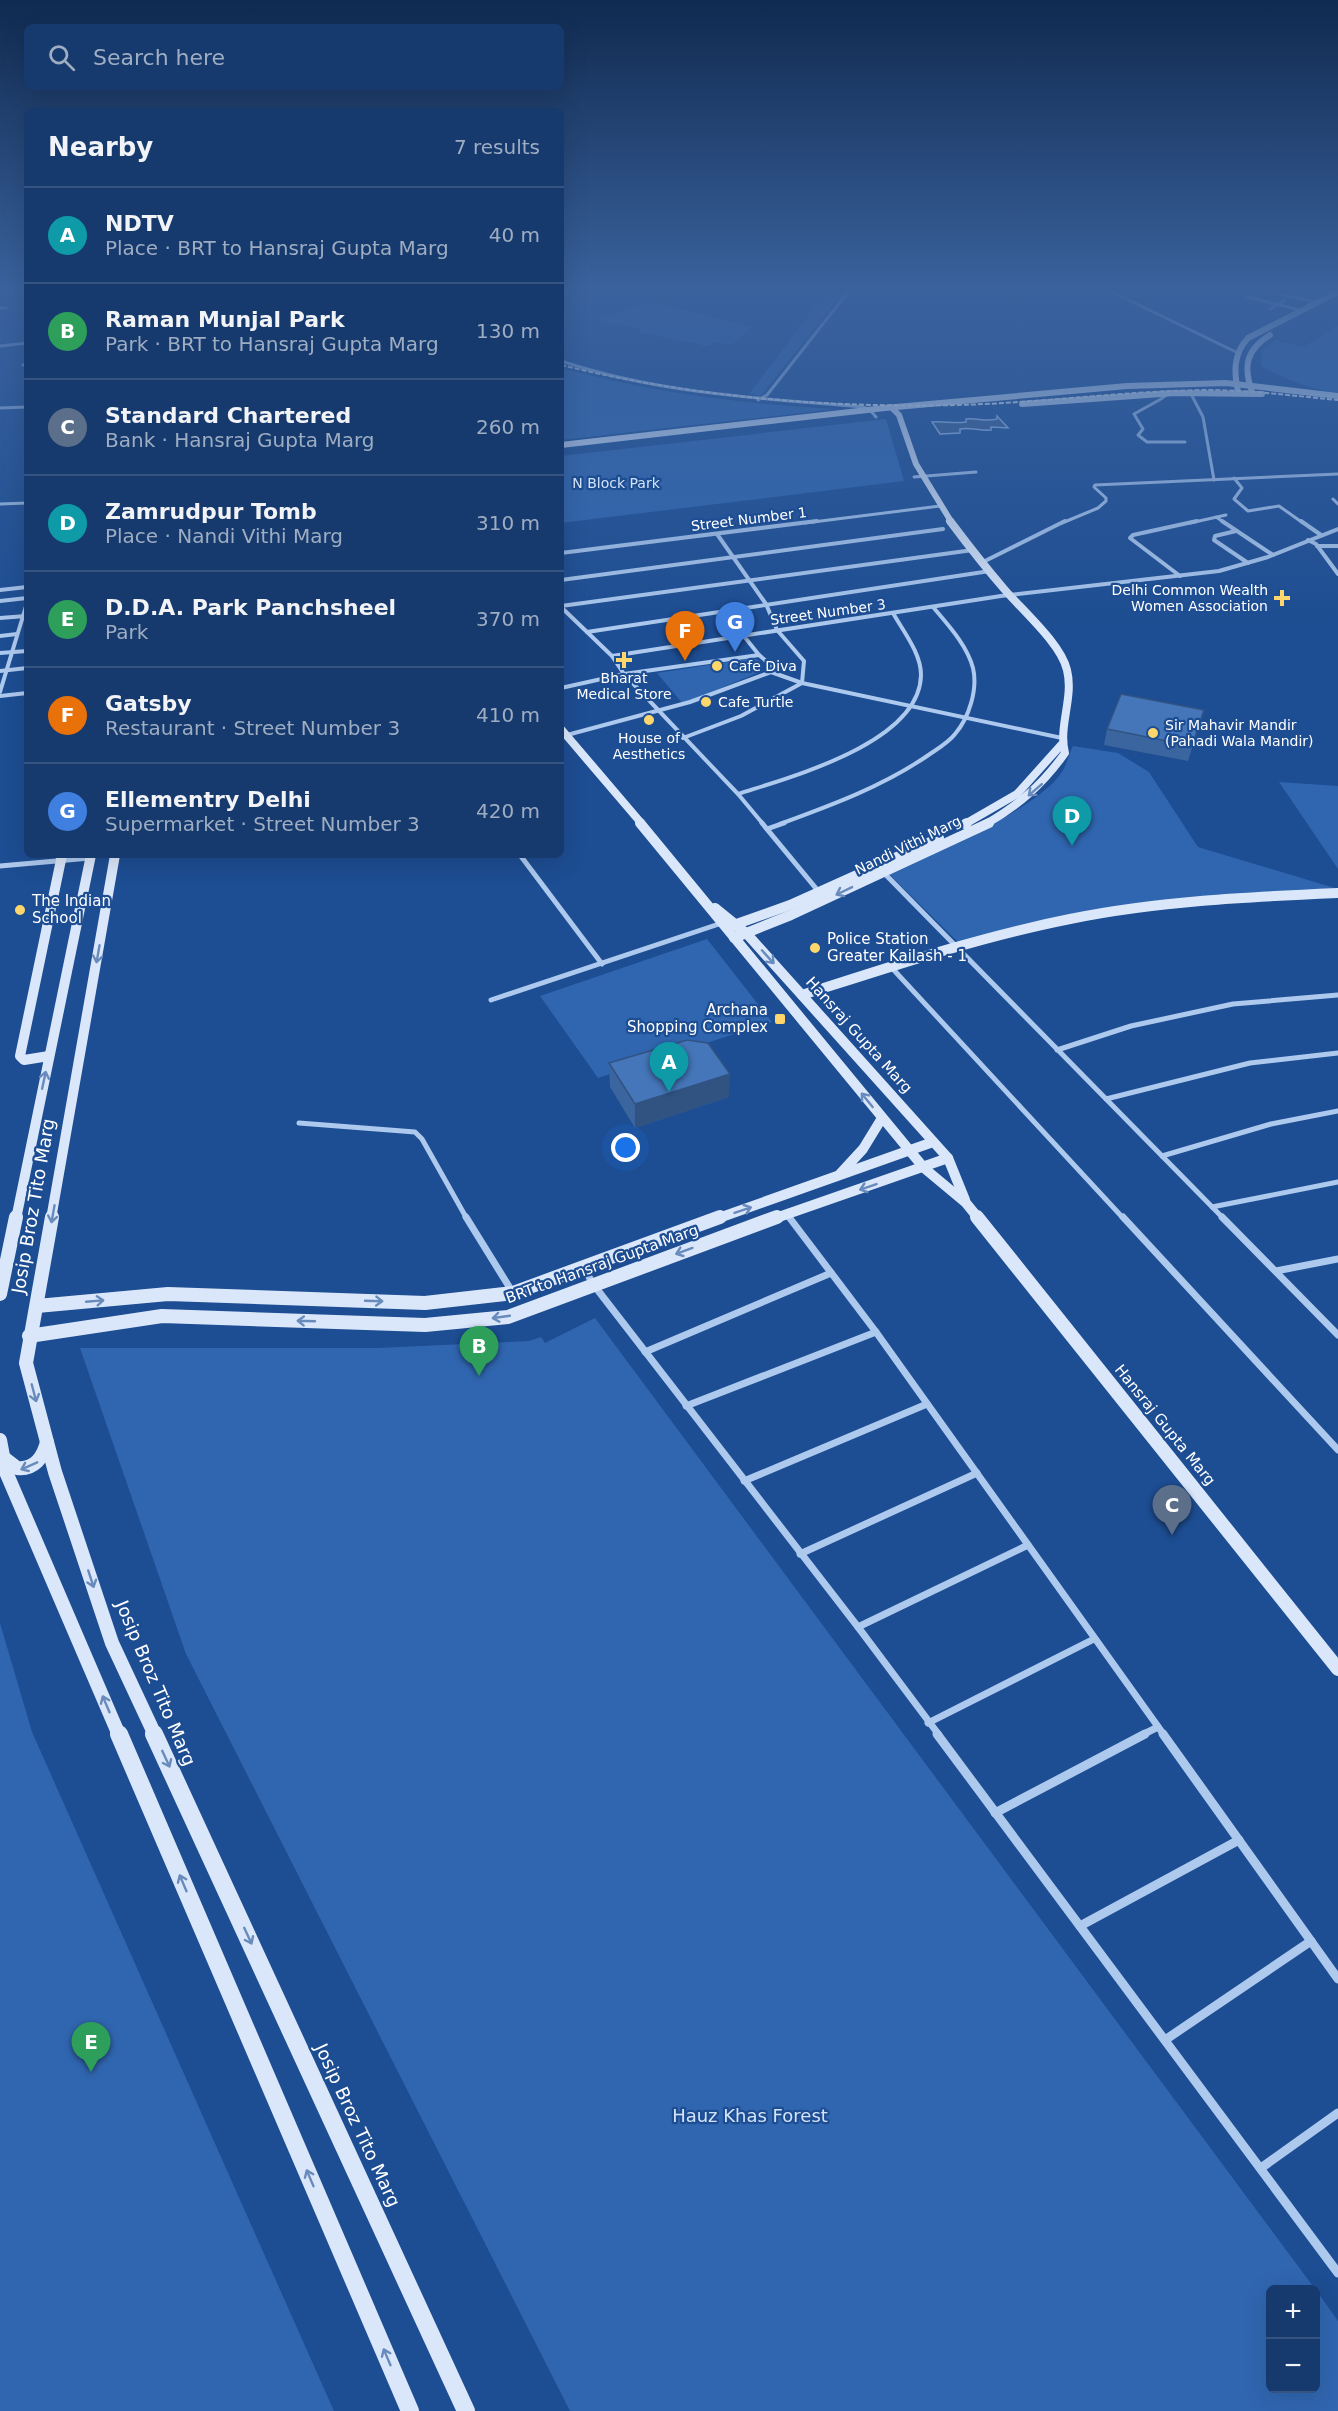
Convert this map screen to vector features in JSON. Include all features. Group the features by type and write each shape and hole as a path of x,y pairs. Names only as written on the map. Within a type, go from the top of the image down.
{"street":[{"path":"825,405 863,407 870,410 876,417"},
{"path":"564,445 716,431 743,431 876,417 892,412 960,405"},
{"path":"1014,405 1020,405"},
{"path":"1151,405 1134,414 1143,429 1138,435 1147,442 1185,442"},
{"path":"1197,405 1203,417 1214,480"},
{"path":"0,408 24,407"},
{"path":"564,451 716,431 738,425 870,410 892,412 991,407"},
{"name":"Nandi Vithi Marg","path":"724,926 738,924 983,824 1025,799 1056,769 1065,753 1062,741 1070,692 1070,673 1064,657 973,550 939,505 892,412"},
{"name":"Nandi Vithi Marg","path":"892,412 914,477 939,505"},
{"path":"738,425 743,431"},
{"path":"914,477 976,472"},
{"path":"983,562 1074,517 1098,508 1106,498 1094,488 1095,485 1338,474"},
{"path":"1234,478 1242,488 1234,499 1248,511 1280,506 1321,535"},
{"path":"1333,499 1338,504"},
{"path":"0,504 24,503"},
{"name":"Street Number 1","path":"564,553 939,505"},
{"path":"1180,576 1130,538 1133,535 1226,515"},
{"path":"1216,517 1273,555"},
{"path":"564,580 943,529"},
{"path":"1236,531 1215,536 1214,540 1248,563"},
{"name":"Street Number 3","path":"612,656 1011,595 1219,571 1273,555 1329,532 1338,531"},
{"path":"717,534 766,604 777,630 804,662 802,683"},
{"path":"1308,540 1317,546 1338,574"},
{"path":"1317,546 1338,546"},
{"path":"564,606 973,550"},
{"path":"587,632 990,570"},
{"path":"0,590 24,587"},
{"path":"0,601 24,600"},
{"path":"767,829 843,801 921,761 955,735 972,692 973,670 960,641 933,608"},
{"path":"564,609 612,656 624,674 682,738 738,794 819,892"},
{"path":"738,794 825,764 877,738 913,707 920,689 919,662 893,613"},
{"path":"0,618 24,616"},
{"path":"24,618 0,694 24,693"},
{"path":"0,636 24,632"},
{"path":"743,635 759,655 772,666 771,672"},
{"path":"0,653 24,651"},
{"path":"564,687 624,674 759,655"},
{"path":"0,670 24,668"},
{"path":"564,732 690,702 771,672 802,683 1062,741"},
{"path":"682,738 741,716 802,683"},
{"name":"Hansraj Gupta Marg","path":"564,732 709,904 724,926 909,1151 924,1168 966,1203 1338,1669"},
{"path":"0,866 62,858 20,1056 24,1060 49,1056"},
{"name":"Josip Broz Tito Marg","path":"0,1294 91,858"},
{"name":"Josip Broz Tito Marg","path":"114,858 26,1363 47,1441 112,1643 466,2411"},
{"path":"522,858 602,964"},
{"path":"879,868 1338,1335"},
{"name":"Nandi Vithi Marg","path":"734,938 786,919 879,868"},
{"path":"802,995 957,947 1072,919 1167,904 1224,898 1338,893"},
{"name":"Hansraj Gupta Marg","path":"709,904 738,924 948,1158 966,1203"},
{"path":"491,1000 724,926"},
{"path":"891,968 1338,1450"},
{"path":"1057,1050 1131,1026 1233,1004 1338,995"},
{"path":"1106,1100 1203,1071 1256,1062 1338,1053"},
{"path":"1162,1156 1251,1128 1338,1111"},
{"path":"837,1176 863,1149 882,1118"},
{"path":"300,1123 415,1131 422,1138 450,1192 513,1293"},
{"name":"BRT to Hansraj Gupta Marg","path":"37,1306 168,1294 425,1303 513,1293 933,1142"},
{"name":"BRT to Hansraj Gupta Marg","path":"29,1336 162,1316 425,1325 508,1317 786,1214 948,1158"},
{"path":"1212,1207 1338,1182"},
{"path":"786,1214 876,1332 1338,1979"},
{"path":"1276,1271 1338,1259"},
{"path":"583,1266 593,1284 858,1627 1338,2273"},
{"path":"645,1352 831,1273"},
{"path":"458,1300 459,1322"},
{"path":"686,1406 876,1332"},
{"path":"744,1481 927,1404"},
{"path":"1,1448 9,1466 21,1470 29,1468 42,1457 47,1441"},
{"path":"1,1448 6,1472 410,2411"},
{"path":"800,1554 977,1473"},
{"path":"858,1627 1028,1545"},
{"path":"928,1723 1094,1639"},
{"path":"995,1813 1158,1727"},
{"path":"1080,1926 1239,1840"},
{"path":"1165,2040 1311,1941"},
{"path":"1261,2169 1338,2113"}],"green space":[{"path":"564,405 774,405 837,409 564,440"},
{"name":"N Block Park","path":"886,419 904,481 564,523 564,456"},
{"path":"753,658 760,661 762,671 683,704 657,673"},
{"path":"1073,746 1118,753 1149,772 1198,847 1338,889 1161,900 959,943 888,873 982,830 1030,801 1049,787 1062,772"},
{"path":"1279,782 1338,786 1338,869"},
{"path":"707,939 772,1022 598,1078 540,996"},
{"name":"Hauz Khas Forest","path":"595,1318 1312,2285 1266,2285 1266,2393 1320,2393 1320,2296 1338,2321 1338,2411 570,2411 186,1654 80,1348 377,1348 529,1341 541,1337 545,1343"},
{"path":"0,1623 32,1732 334,2411 0,2411"}],"shaded area":[{"path":"997,416 1008,428 960,429 960,433 940,434 932,422 962,423 966,422 966,419 993,420 997,419"}],"building":[{"path":"1121,694 1204,710 1192,746 1107,729"},
{"path":"687,1040 708,1043 730,1074 635,1104 609,1063"}],"railway":[{"path":"849,405 972,405"}],"place":[{"name":"Delhi Common Wealth Women Association","path":"1282,598"},
{"name":"Ellementry Delhi","path":"735,652"},
{"name":"Bharat Medical Store","path":"624,660"},
{"name":"Gatsby","path":"685,661"},
{"name":"Cafe Diva","path":"717,666"},
{"name":"Cafe Turtle","path":"706,702"},
{"name":"House of Aesthetics","path":"649,720"},
{"name":"Sir Mahavir Mandir (Pahadi Wala Mandir)","path":"1153,733"},
{"name":"Zamrudpur Tomb","path":"1072,846"},
{"name":"The Indian School","path":"20,910"},
{"name":"Police Station Greater Kailash - 1","path":"815,948"},
{"name":"Archana Shopping Complex","path":"780,1019"},
{"name":"NDTV","path":"669,1092"},
{"name":"Raman Munjal Park","path":"479,1376"},
{"name":"Standard Chartered","path":"1172,1535"},
{"name":"D.D.A. Park Panchsheel","path":"91,2072"}]}
